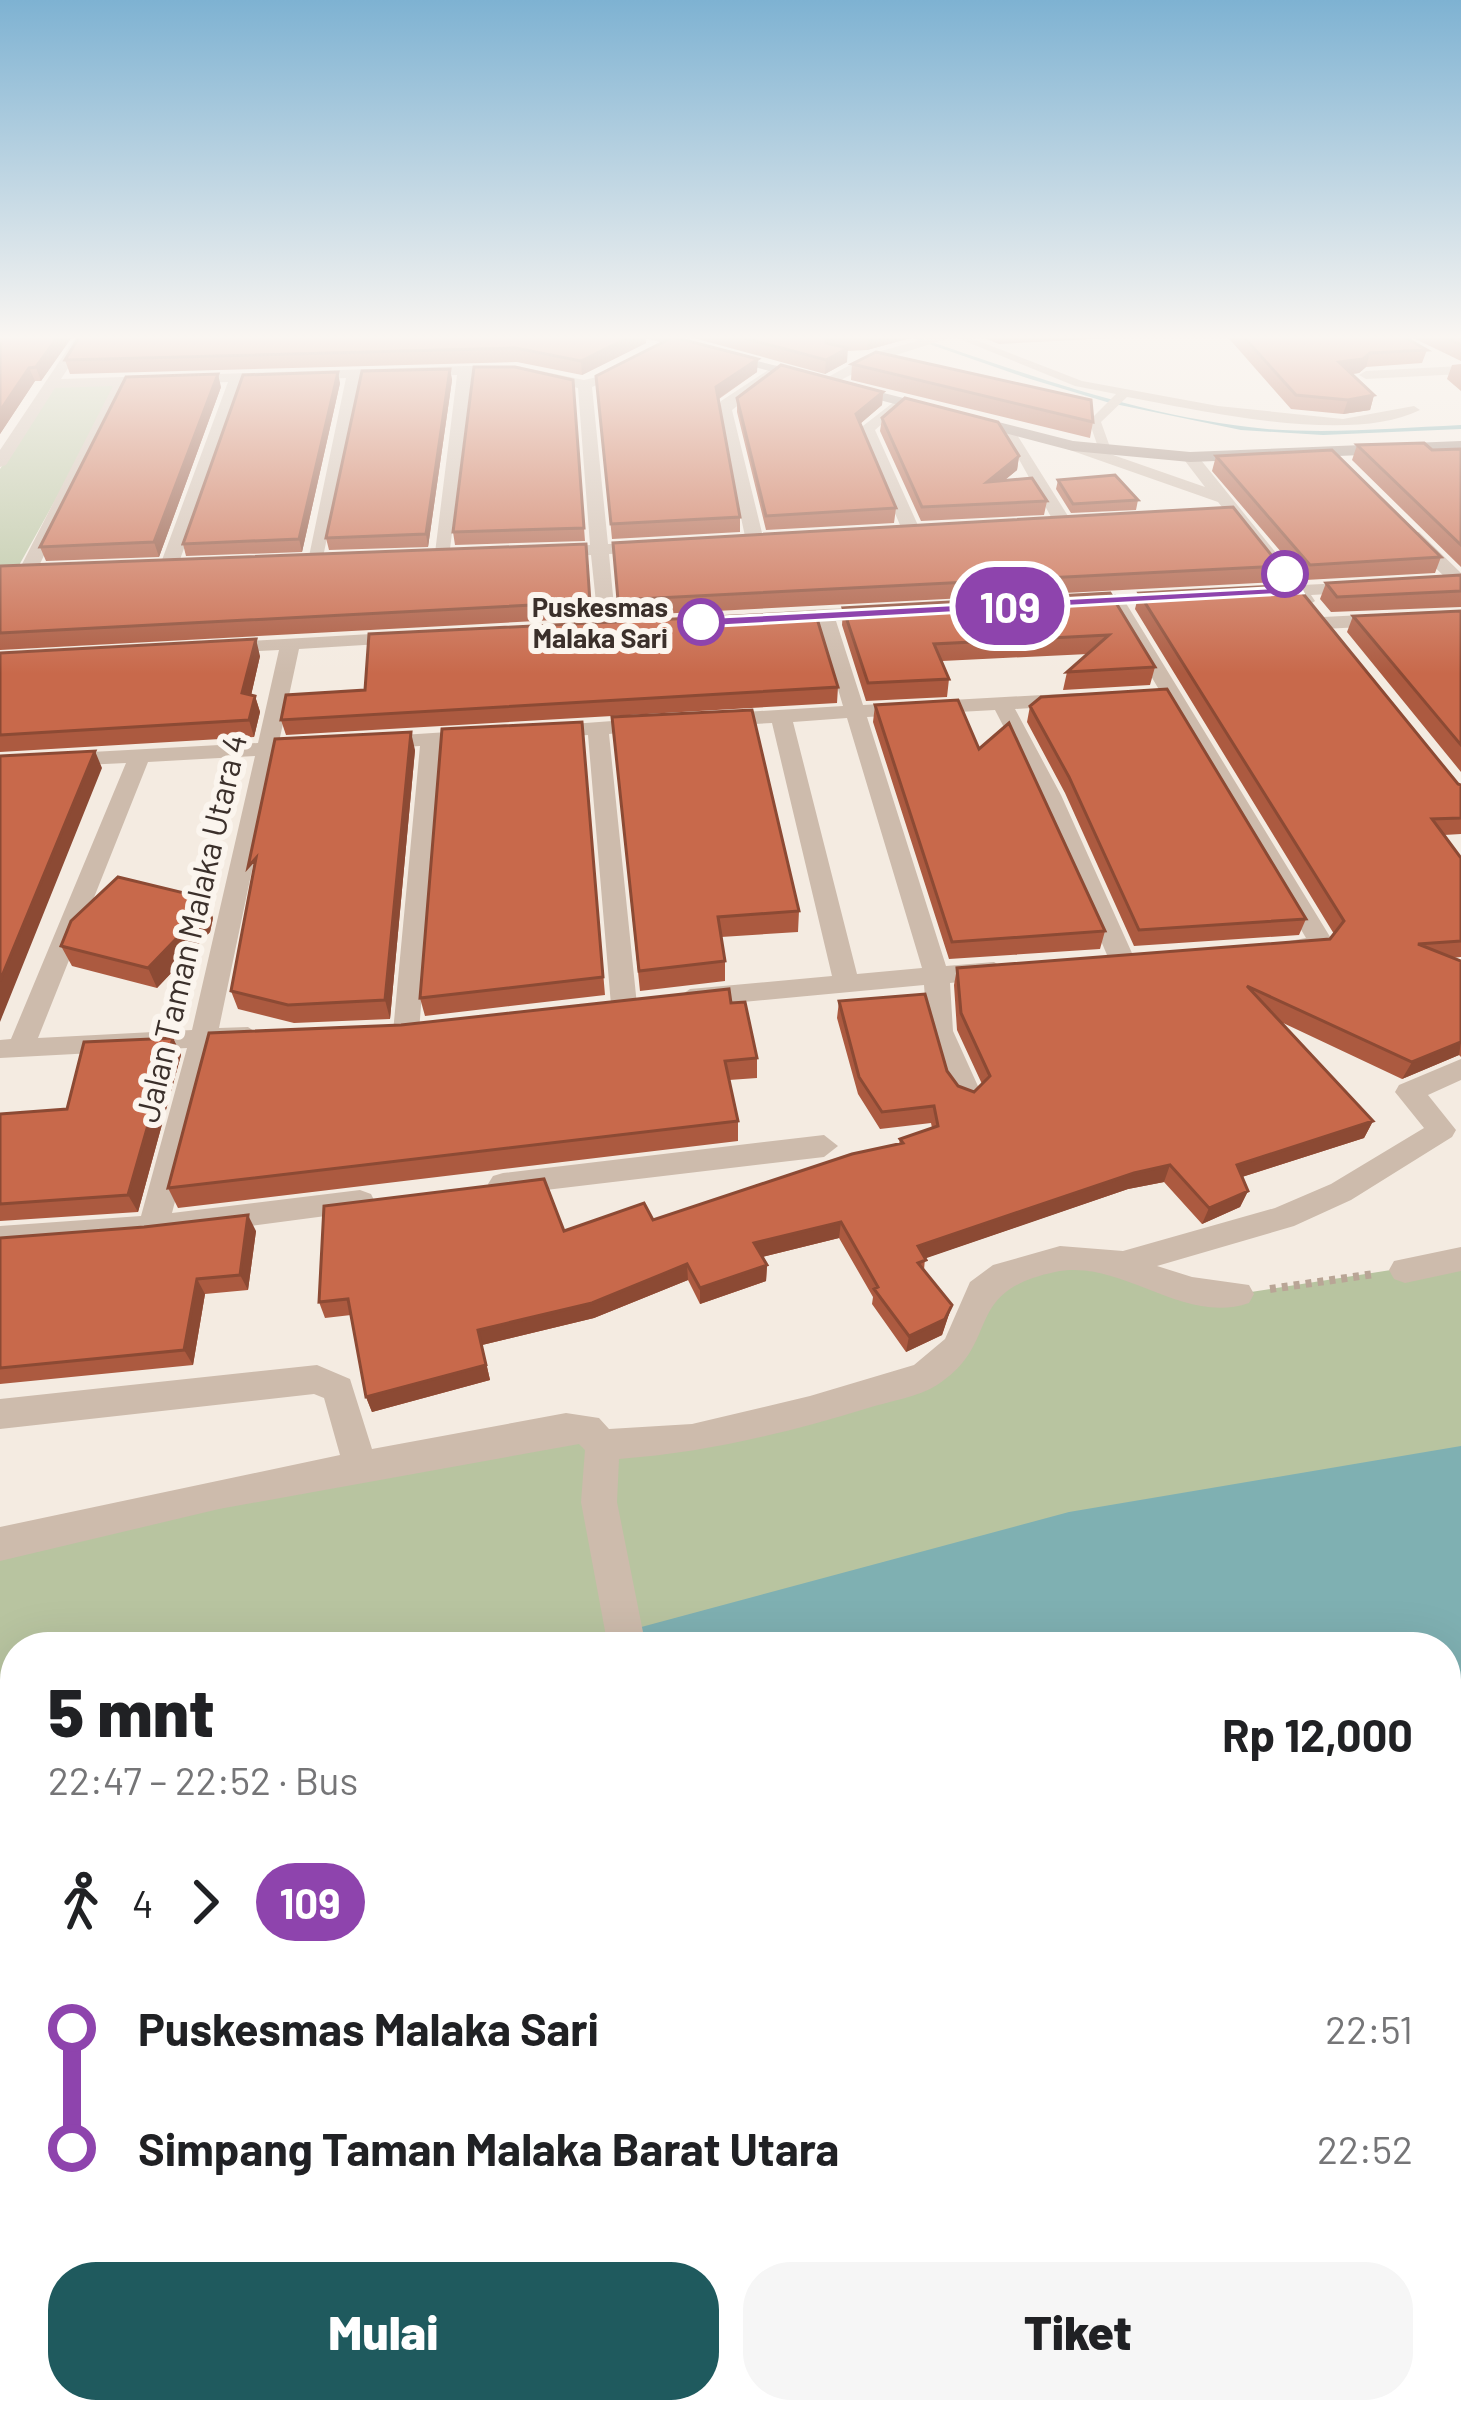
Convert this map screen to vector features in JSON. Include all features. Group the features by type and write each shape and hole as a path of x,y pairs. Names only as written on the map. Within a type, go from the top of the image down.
{"street":[{"path":"27,572 89,448"},
{"path":"168,568 212,448"},
{"path":"313,562 338,448"},
{"path":"440,557 455,448"},
{"path":"590,448 606,627"},
{"path":"733,448 755,541"},
{"path":"876,448 912,532"},
{"path":"1017,448 1064,524"},
{"path":"1078,448 1226,509"},
{"path":"1090,448 1190,457 1329,453 1352,448"},
{"path":"1329,453 1343,467"},
{"path":"1190,457 1226,509 1330,631 1461,616"},
{"path":"1394,516 1461,582"},
{"path":"1042,525 1088,523"},
{"path":"890,533 934,531"},
{"path":"731,543 777,540"},
{"path":"523,553 685,545"},
{"path":"419,558 461,556"},
{"path":"292,563 334,561"},
{"path":"144,568 189,567"},
{"path":"0,573 51,571"},
{"path":"1437,583 1461,582"},
{"path":"1252,593 1391,586"},
{"path":"1115,600 1157,694 1320,940 1302,949 1258,952"},
{"path":"759,619 892,612"},
{"path":"825,616 936,973 940,1031 968,1095"},
{"path":"583,628 628,626"},
{"path":"201,649 425,637"},
{"name":"Jalan Taman Malaka Utara 4","path":"153,1227 205,1037 290,644"},
{"path":"526,733 1097,698"},
{"path":"1001,702 1050,795 1123,962"},
{"path":"781,716 846,980"},
{"path":"598,728 635,1004 846,980 1030,968"},
{"path":"359,744 502,735"},
{"path":"406,1031 430,740"},
{"path":"0,763 335,746"},
{"path":"140,756 10,1048 272,1035"},
{"path":"602,1445 692,1439 810,1412 924,1376 958,1348 981,1291 1004,1274 1060,1258 1123,1263 1283,1218 1341,1192 1442,1130 1409,1092 1461,1069"},
{"path":"477,1187 824,1146"},
{"path":"0,1238 153,1227 384,1199"},
{"path":"1405,1270 1461,1259"},
{"path":"1123,1263 1169,1287 1238,1294"},
{"path":"0,1414 317,1379 338,1390 360,1466"},
{"path":"0,1544 360,1466 566,1428 587,1430 602,1445 599,1502 623,1632"}],"path":[{"path":"1238,1294 1405,1270"}],"green space":[{"path":"13,448 84,448 17,569 0,569 0,469"},
{"path":"1060,1258 1238,1294 1461,1259 1461,1632 0,1632 0,1545 566,1428 602,1445 924,1376 981,1291"}],"water":[{"path":"1461,1446 1461,1632 623,1632 1069,1512"}],"building":[{"path":"90,448 190,448 154,542 40,547"},
{"path":"217,448 320,448 299,539 183,544"},
{"path":"345,448 438,448 426,534 326,538"},
{"path":"464,448 578,448 584,528 453,532"},
{"path":"603,448 727,448 740,517 611,524"},
{"path":"749,448 871,448 896,508 766,516"},
{"path":"896,448 1014,448 1019,456 987,482 1032,478 1047,501 922,507"},
{"path":"1360,448 1461,449 1461,545"},
{"path":"1332,450 1441,557 1310,565 1216,456"},
{"path":"1115,475 1138,500 1073,504 1058,480"},
{"path":"1233,507 1280,566 618,600 613,543"},
{"path":"586,544 590,602 0,633 0,566"},
{"path":"1461,575 1461,591 1337,597 1326,583"},
{"path":"1296,585 1461,785 1461,818 1432,819 1461,858 1461,941 1418,944 1461,961 1461,1042 1412,1062 1247,986 1373,1121 1237,1165 1248,1191 1209,1208 1170,1165 918,1246 926,1260 918,1263 952,1305 945,1319 909,1336 874,1289 878,1287 841,1222 754,1243 767,1265 700,1288 687,1264 592,1303 478,1330 486,1365 366,1397 348,1299 319,1302 324,1206 544,1179 564,1231 644,1203 653,1220 852,1154 903,1143 900,1139 938,1126 934,1106 882,1112 859,1077 839,1001 925,994 947,1071 958,1086 974,1092 990,1076 961,1013 957,968 1330,939 1344,921 1139,593"},
{"path":"1110,593 1155,667 1067,672 1109,635 934,644 949,679 868,683 843,608"},
{"path":"1461,611 1461,745 1353,616"},
{"path":"815,612 838,687 281,720 286,695 365,690 369,634"},
{"path":"256,639 242,693 255,696 249,720 0,735 0,653"},
{"path":"1167,689 1306,919 1139,930 1069,777 1030,706 1041,697"},
{"path":"958,700 979,749 1009,723 1105,931 952,942 875,705"},
{"path":"752,710 799,911 718,917 725,961 639,971 612,717"},
{"path":"582,722 603,977 420,998 442,729"},
{"path":"411,732 385,1000 288,1005 231,991 256,858 248,867 275,739"},
{"path":"95,751 0,981 0,756"},
{"path":"118,877 205,898 202,912 148,968 61,946 71,921"},
{"path":"729,989 731,1003 745,1002 757,1058 725,1061 738,1121 168,1188 209,1033 401,1025"},
{"path":"173,1038 128,1195 0,1204 0,1114 67,1109 84,1042"},
{"path":"248,1215 240,1275 197,1279 184,1350 0,1368 0,1238"}],"bus line":[{"name":"109","path":"701,622 1298,590 1285,574"}],"place":[{"name":"Puskesmas Malaka Sari","path":"701,622"}]}
